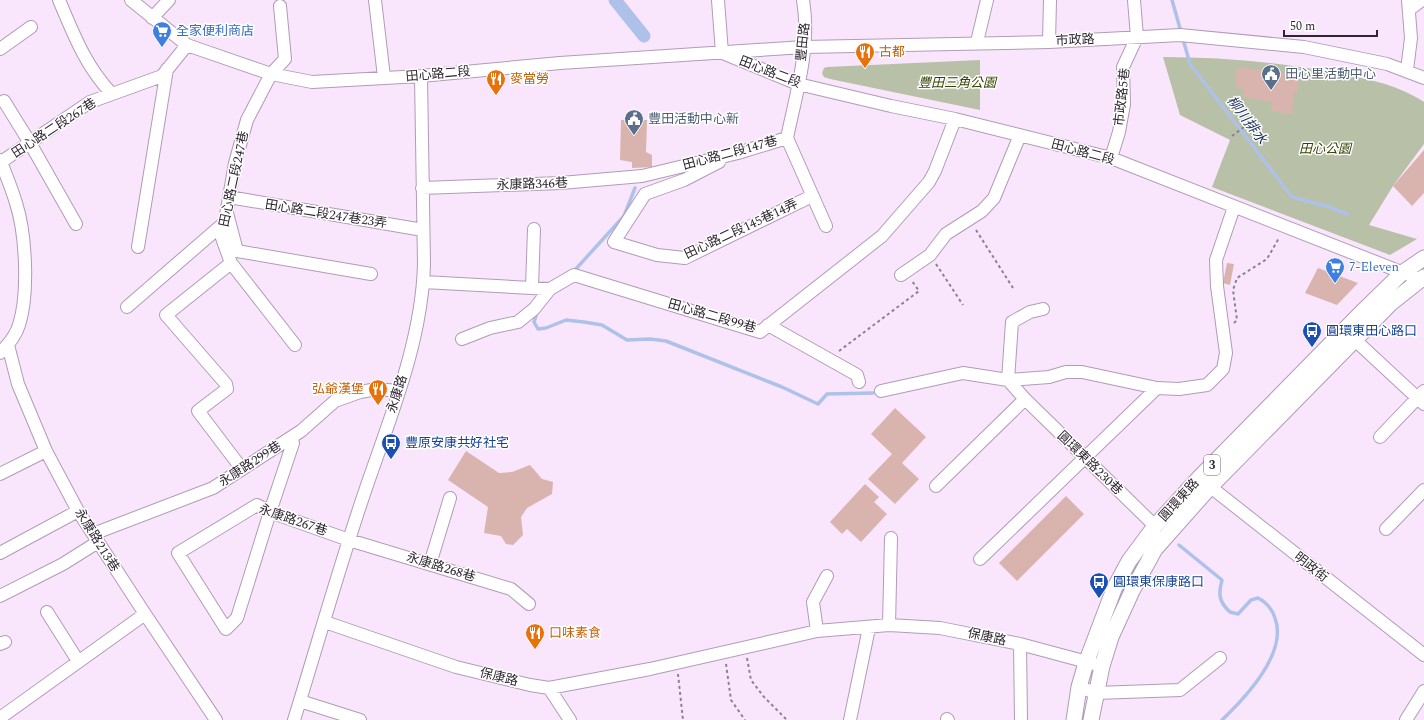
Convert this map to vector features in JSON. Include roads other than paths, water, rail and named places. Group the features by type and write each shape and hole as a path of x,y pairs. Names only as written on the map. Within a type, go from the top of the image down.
{"main road":[{"name":"圓環東路","path":"1091,720 1102,666 1111,637 1132,591 1155,549 1205,482 1364,310 1402,274 1424,258"},
{"name":"圓環東路","path":"1074,720 1079,687 1086,663 1114,589 1129,561 1155,526 1205,482 1355,340 1391,303 1423,279"}],"street":[{"path":"59,0 81,52 96,77 111,93"},
{"name":"田心路二段","path":"131,0 187,45 271,74 312,82 421,76 560,63 722,53 798,84 891,106 955,118 1111,158 1402,274 1423,279"},
{"path":"152,18 169,0"},
{"path":"375,0 384,77"},
{"path":"718,0 722,53"},
{"name":"豐田路","path":"798,84 807,26 803,0"},
{"path":"977,42 987,0"},
{"path":"1049,42 1050,0"},
{"path":"1134,0 1137,37"},
{"path":"1407,70 1411,38 1409,4 1422,0"},
{"name":"田心路二段247巷","path":"280,6 285,59 271,74 247,120 235,163 222,238 231,263 295,345"},
{"path":"0,49 31,27"},
{"name":"市政路","path":"722,53 804,47 977,42 1049,42 1180,35 1304,47 1387,64 1407,70 1424,78"},
{"name":"市政路5巷","path":"1111,158 1124,104 1123,67 1137,37"},
{"name":"田心路二段267巷","path":"1,161 90,102 111,93 162,76 187,45"},
{"path":"138,247 167,69"},
{"name":"永康路","path":"294,720 349,540 416,333 424,282 421,76"},
{"name":"田心路二段147巷","path":"642,176 738,153 787,138 798,84"},
{"path":"4,102 30,143 76,224"},
{"name":"田心路二段99巷","path":"550,289 574,275 760,332 882,236 929,182 935,171 955,118"},
{"path":"903,274 930,255 946,234 982,211 994,198 1020,135"},
{"path":"787,138 826,226"},
{"name":"田心路二段145巷14弄","path":"738,153 684,180 645,194 614,242 658,255 685,258 812,196"},
{"path":"1,161 17,204 24,245 25,298 19,326 4,349"},
{"name":"永康路346巷","path":"422,188 561,183 642,176"},
{"path":"227,203 237,251 371,274"},
{"name":"田心路二段247巷23弄","path":"227,203 423,230"},
{"path":"881,391 963,373 1008,380 1049,377 1066,372 1082,372 1157,388 1179,389 1207,385 1223,369 1226,353 1217,286 1216,260 1234,207"},
{"path":"127,307 224,223"},
{"path":"532,287 534,230"},
{"path":"231,263 166,315 226,384 227,389 198,411 242,469"},
{"path":"424,282 550,289"},
{"path":"462,339 490,328 518,322 534,309 550,289"},
{"path":"1008,380 1012,322 1030,312 1043,309"},
{"path":"768,326 857,375 860,382"},
{"path":"1355,340 1422,397 1380,437"},
{"name":"永康路213巷","path":"4,349 46,451 78,511 216,720"},
{"name":"圓環東路230巷","path":"1008,380 1084,458 1155,526"},
{"path":"980,559 1157,388"},
{"name":"永康路299巷","path":"0,596 63,564 95,538 213,488 301,431 335,401 360,392 377,389 398,391"},
{"path":"936,486 1025,399"},
{"path":"270,512 294,443"},
{"path":"0,474 46,451"},
{"name":"明政街","path":"1205,482 1424,655"},
{"path":"1386,529 1424,490"},
{"path":"430,564 450,498"},
{"name":"永康路267巷","path":"270,512 237,618 226,629 178,553 257,505 270,512 349,540"},
{"path":"0,553 78,511"},
{"path":"889,625 891,538"},
{"name":"永康路268巷","path":"349,540 511,589 529,604"},
{"path":"817,631 813,602 827,576"},
{"path":"48,612 78,660"},
{"path":"0,718 78,660 145,614"},
{"name":"保康路","path":"325,622 456,666 530,685 549,688 677,663 817,631 870,628 889,625 940,628 1020,644 1086,663 1102,666"},
{"path":"850,720 870,628"},
{"path":"1020,644 1021,720"},
{"path":"1079,687 1096,693 1180,690 1220,658"},
{"path":"549,688 570,720"},
{"path":"1406,720 1424,691"},
{"path":"300,701 360,720"}],"waterway":[{"path":"615,0 644,36"},
{"name":"柳川排水","path":"1172,0 1190,64 1292,197 1329,207 1347,214"},
{"path":"574,271 624,216 635,188"},
{"path":"536,316 534,322 538,329 546,328 566,320 602,325 627,340 650,339 666,341 782,387 818,404 827,394 873,393"},
{"path":"1179,545 1222,580 1220,598 1230,612 1238,614 1251,600 1258,598 1268,606 1275,618 1277,632 1275,646 1270,660 1262,674 1242,700 1222,720"}],"place":[{"name":"全家便利商店","path":"162,48"},
{"name":"古都","path":"865,69"},
{"name":"田心里活動中心","path":"1271,91"},
{"name":"麥當勞","path":"496,96"},
{"name":"豐田活動中心新","path":"634,136"},
{"name":"7-Eleven","path":"1335,284"},
{"name":"圓環東田心路口","path":"1312,348"},
{"name":"弘爺漢堡","path":"378,406"},
{"name":"豐原安康共好社宅","path":"391,460"},
{"name":"圓環東保康路口","path":"1099,599"},
{"name":"口味素食","path":"535,650"}],"park label":[{"name":"豐田三角公園","path":"957,83"},
{"name":"田心公園","path":"1325,149"}]}
